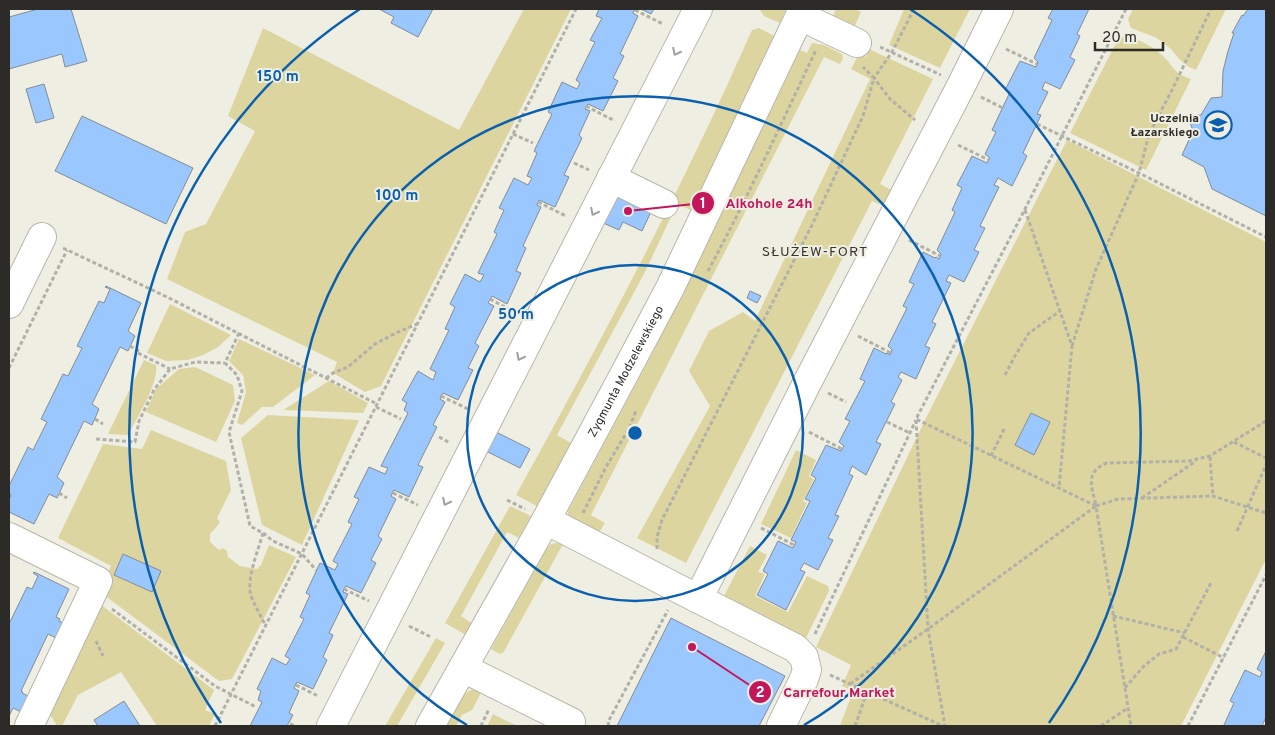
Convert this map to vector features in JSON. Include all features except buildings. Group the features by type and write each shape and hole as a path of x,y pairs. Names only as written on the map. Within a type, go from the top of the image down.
{"street":[{"path":"331,726 698,9"},
{"path":"688,594 739,517 999,9"},
{"path":"802,12 865,52"},
{"name":"Zygmunta Modzelewskiego","path":"430,726 464,668 620,384 670,288 802,12"},
{"path":"611,178 664,204"},
{"path":"9,304 42,238"},
{"path":"546,520 795,648 805,661 807,670 781,726"},
{"path":"9,537 98,581 29,726"},
{"path":"464,668 571,722"}],"path":[{"path":"215,726 576,9"},
{"path":"647,572 658,548 657,537 662,520 812,225 863,116 874,78 892,52 914,9"},
{"path":"944,726 850,684 805,661 916,419 1126,9"},
{"path":"1059,488 1072,346 1096,269 1139,173 1149,134 1211,9"},
{"path":"635,10 684,35"},
{"path":"985,38 1037,64"},
{"path":"989,160 935,135 890,99 874,78 865,52 892,52 962,84 977,95 1003,108"},
{"path":"586,106 635,132"},
{"path":"1037,124 1266,237"},
{"path":"513,134 533,143"},
{"path":"538,202 552,208"},
{"path":"1025,209 1072,346"},
{"path":"887,229 940,256"},
{"path":"42,238 166,296 326,378 401,419"},
{"path":"9,368 67,250"},
{"path":"490,299 503,306"},
{"path":"1006,374 1014,356 1029,333 1060,311"},
{"path":"326,378 348,367 375,344 417,324"},
{"path":"837,326 891,352"},
{"path":"224,363 239,333"},
{"path":"130,346 170,369"},
{"path":"96,439 135,442 139,421 154,390 170,369 195,362 224,363 237,375 242,392 229,432 250,526 273,541 302,554 316,570"},
{"path":"441,396 456,403"},
{"path":"95,419 104,424"},
{"path":"916,419 1096,506"},
{"path":"916,419 928,629 944,726"},
{"path":"787,421 842,448"},
{"path":"1141,498 1198,460 1210,456 1266,421"},
{"path":"887,422 910,433"},
{"path":"991,456 1004,429"},
{"path":"1234,442 1266,458"},
{"path":"1210,456 1213,496"},
{"path":"1131,726 1091,482 1093,474 1098,466 1107,463 1198,460"},
{"path":"1237,531 1266,464"},
{"path":"59,493 67,498"},
{"path":"393,493 408,500"},
{"path":"850,684 1096,506 1118,499 1213,496 1266,513"},
{"path":"739,517 794,545"},
{"path":"263,534 251,573 250,585 251,595 266,626"},
{"path":"1188,726 1266,575"},
{"path":"1125,688 1143,667 1159,654 1176,649 1212,580"},
{"path":"344,589 356,594"},
{"path":"609,726 608,722 688,594"},
{"path":"92,595 215,686 256,707"},
{"path":"1113,616 1184,635 1224,658"},
{"path":"296,684 308,691"},
{"path":"855,726 868,692"},
{"path":"1101,726 1128,708"},
{"path":"290,724 295,726"}],"shaded area":[{"path":"524,9 571,9 381,386 365,392 333,373 337,362 167,279 185,232 206,224 255,131 228,116 263,28 459,130"},
{"path":"761,9 786,9 780,23 764,16"},
{"path":"836,9 854,9 861,12 854,28 833,16"},
{"path":"904,9 970,9 940,68 889,45"},
{"path":"1133,9 1226,9 1196,70 1179,59 1171,49 1157,38 1131,28 1128,19"},
{"path":"759,28 774,36 691,210 677,204 645,272 557,435 571,443 537,506 516,495 669,207 752,30"},
{"path":"1125,36 1136,39 1153,48 1173,68 1191,79 1146,170 1070,133 1118,39"},
{"path":"812,43 824,45 842,54 843,58 840,64 824,57 591,515 605,523 600,531 596,533 568,516 568,511 652,354 800,50 807,53"},
{"path":"869,49 933,79 880,184 895,192 888,208 872,201 686,563 637,538 710,406 689,371 709,331 743,312 755,321 870,79 851,69 859,54 866,57"},
{"path":"1067,140 1266,242 1266,559 1181,726 840,726 853,691 842,686 851,665 816,647 926,418"},
{"path":"170,304 231,335 218,347 188,360 166,361 147,353"},
{"path":"239,339 315,375 273,407 262,407 242,425 237,423 246,392 243,375 229,361"},
{"path":"144,360 156,365 151,391 128,435 108,434"},
{"path":"195,367 233,385 235,401 216,442 146,412 156,389 179,369"},
{"path":"329,381 368,403 363,413 283,410"},
{"path":"268,415 359,420 302,545 262,525 241,438"},
{"path":"151,430 226,461 231,490 217,518 220,522 210,534 210,542 219,550 223,548 227,551 228,557 240,566 257,569 261,565 269,545 296,557 232,679 219,681 100,592 111,566 58,538 103,444 142,449"},
{"path":"796,450 816,460 809,476 814,479 803,501 807,503 791,538 761,524"},
{"path":"510,506 531,516 519,538 507,532 461,616 473,624 466,635 445,623"},
{"path":"551,544 563,544 503,653 500,654 491,649 547,548"},
{"path":"750,546 767,555 758,572 765,574 755,596 788,612 807,576 828,586 829,591 804,640 725,602 725,594"},
{"path":"100,604 214,690 205,710 215,714 209,726 157,726 121,672 78,695 62,726 57,726 46,708"},
{"path":"436,638 445,643 397,726 385,726"},
{"path":"477,688 482,691 472,710 462,715 456,726 445,726 454,709 466,693"},
{"path":"493,714 517,726 487,726"}],"place":[{"name":"Uczelnia Łazarskiego","path":"1218,125"},
{"name":"Alkohole 24h","path":"628,211"},
{"name":"Carrefour Market","path":"692,647"}],"district":[{"name":"SŁUŻEW-FORT","path":"815,251"}]}
